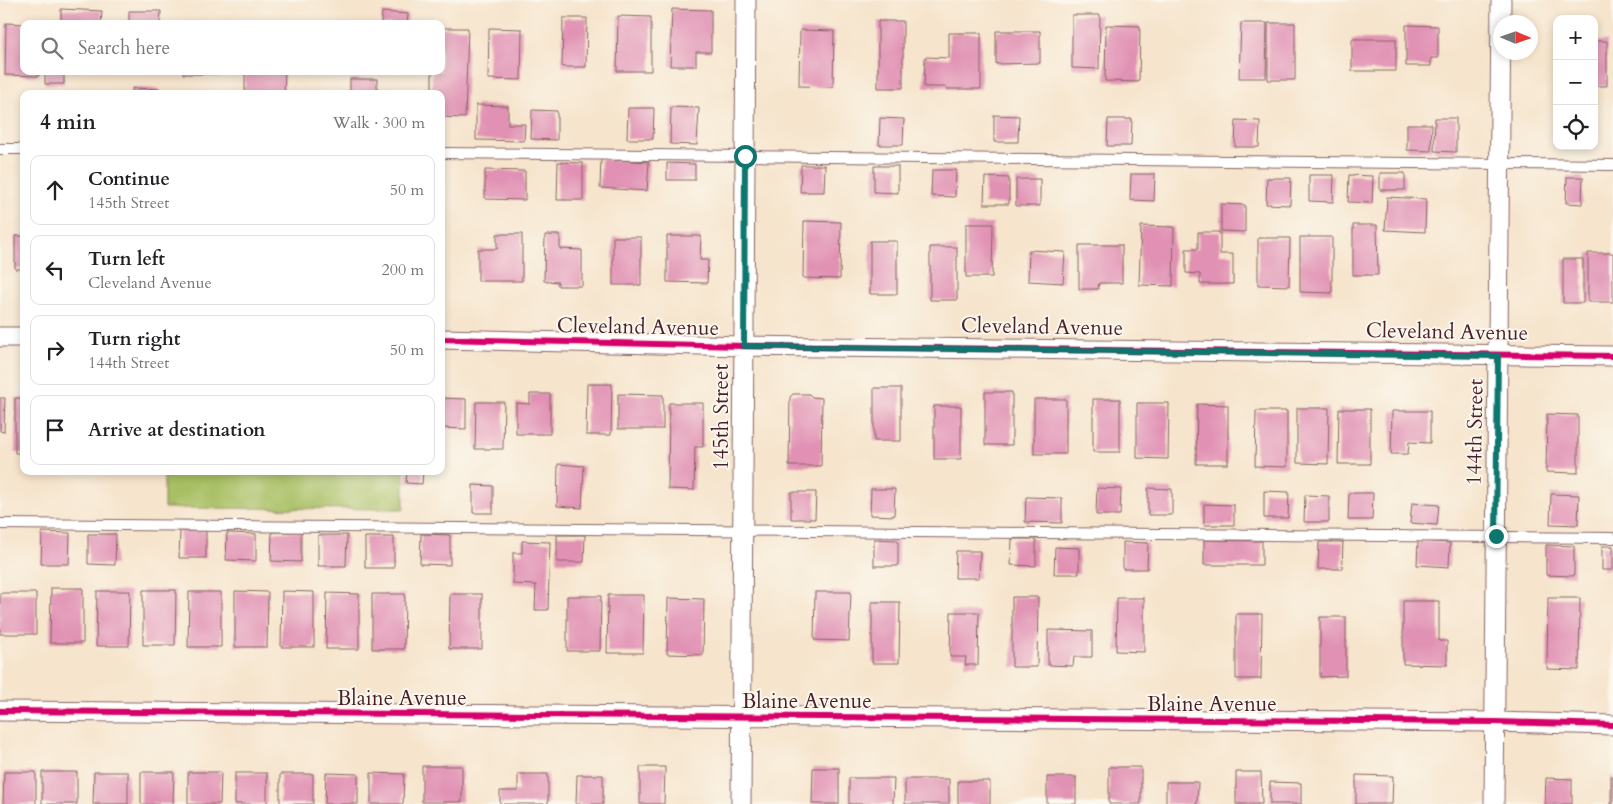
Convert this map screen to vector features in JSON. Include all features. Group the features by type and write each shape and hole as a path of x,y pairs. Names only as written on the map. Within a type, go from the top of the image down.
{"street":[{"name":"145th Street","path":"740,804 746,0"},
{"name":"144th Street","path":"1494,804 1501,0"},
{"path":"0,337 20,337"},
{"name":"Cleveland Avenue","path":"445,339 744,346 1613,356"},
{"name":"Blaine Avenue","path":"0,711 1495,722 1613,725"}],"lane":[{"path":"0,149 20,149"},
{"path":"445,153 1613,165"},
{"path":"0,524 1613,538"}],"green space":[{"path":"164,475 404,475 404,509 164,508"}],"building":[{"path":"61,9 102,11 101,20 61,20"},
{"path":"672,9 711,10 711,52 696,52 696,66 670,66"},
{"path":"129,11 161,11 160,20 129,20"},
{"path":"382,12 408,14 407,20 381,20"},
{"path":"1072,15 1100,15 1099,69 1072,68"},
{"path":"618,16 651,17 651,71 617,71"},
{"path":"563,18 587,18 586,67 562,67"},
{"path":"878,21 903,21 903,88 878,88"},
{"path":"6,23 20,24 20,75 39,76 5,75"},
{"path":"1241,23 1267,23 1266,78 1239,78"},
{"path":"1268,23 1295,23 1295,80 1268,80"},
{"path":"1106,25 1140,26 1139,82 1105,81"},
{"path":"1406,25 1438,26 1438,58 1431,58 1431,66 1406,66"},
{"path":"445,28 468,28 465,118 445,117 445,90 432,90 432,75 445,75"},
{"path":"489,28 522,29 521,80 488,79"},
{"path":"800,30 834,31 833,87 799,86"},
{"path":"996,31 1040,31 1040,63 996,64"},
{"path":"949,33 981,33 981,89 924,87 925,57 949,58"},
{"path":"1352,39 1396,39 1396,71 1352,71"},
{"path":"1598,41 1607,41 1607,86 1598,86"},
{"path":"45,75 64,75 64,84 45,84"},
{"path":"245,75 285,75 284,90 245,90"},
{"path":"350,79 377,79 377,90 350,90"},
{"path":"132,88 160,89 160,90 132,90"},
{"path":"476,105 508,106 508,124 525,124 524,141 476,140"},
{"path":"671,107 699,108 697,145 670,144"},
{"path":"628,108 654,108 653,139 627,139"},
{"path":"532,110 557,111 557,140 531,139"},
{"path":"994,115 1019,116 1018,142 994,142"},
{"path":"880,118 904,119 903,145 879,145"},
{"path":"1435,118 1456,118 1456,152 1434,151"},
{"path":"1108,119 1132,119 1131,146 1107,146"},
{"path":"1236,120 1260,121 1259,147 1235,147"},
{"path":"1407,124 1432,124 1431,151 1407,150"},
{"path":"601,159 649,162 647,191 600,188"},
{"path":"558,162 583,163 583,200 557,200"},
{"path":"667,163 695,164 695,180 667,180"},
{"path":"801,165 825,165 824,192 800,192"},
{"path":"874,166 898,166 898,193 874,192"},
{"path":"485,170 525,171 525,200 485,199"},
{"path":"932,170 956,170 955,197 931,196"},
{"path":"1380,173 1405,173 1405,190 1380,190"},
{"path":"1131,174 1155,174 1154,201 1130,200"},
{"path":"1309,175 1334,175 1333,202 1309,201"},
{"path":"1349,175 1373,176 1372,203 1348,202"},
{"path":"985,177 1009,178 1009,204 984,204"},
{"path":"1567,177 1583,177 1582,204 1566,203"},
{"path":"1267,178 1291,178 1290,205 1266,204"},
{"path":"1016,179 1040,179 1040,206 1016,206"},
{"path":"1387,197 1426,199 1425,232 1385,230"},
{"path":"1221,204 1245,205 1245,232 1221,231"},
{"path":"804,221 841,222 840,279 803,278"},
{"path":"966,224 993,224 992,277 966,277"},
{"path":"1353,225 1377,225 1378,275 1353,275"},
{"path":"1141,226 1174,227 1173,286 1139,285"},
{"path":"1198,232 1220,232 1220,254 1233,254 1233,284 1200,284 1200,274 1186,273 1186,249 1198,249"},
{"path":"497,234 522,234 522,281 478,281 478,249 497,249"},
{"path":"545,235 560,235 560,249 582,250 582,286 558,286 558,282 544,281"},
{"path":"15,236 20,236 20,269 15,269"},
{"path":"667,236 701,236 700,260 708,260 707,283 667,282"},
{"path":"613,237 641,237 641,285 613,285"},
{"path":"1300,237 1332,237 1332,293 1300,292"},
{"path":"1258,238 1290,238 1289,286 1258,285"},
{"path":"870,241 897,241 897,294 870,294"},
{"path":"1079,245 1122,245 1122,283 1099,283 1098,289 1079,289"},
{"path":"930,247 957,247 957,300 930,300"},
{"path":"1029,250 1065,252 1063,283 1028,281"},
{"path":"1588,253 1613,253 1613,302 1588,302"},
{"path":"1563,259 1583,259 1583,303 1563,303"},
{"path":"587,384 612,384 611,435 586,435"},
{"path":"874,388 901,388 901,441 874,441"},
{"path":"985,392 1012,392 1012,445 985,445"},
{"path":"530,394 550,394 550,434 516,434 516,403 530,404"},
{"path":"618,394 663,395 663,429 618,429"},
{"path":"793,394 809,394 812,397 822,398 821,466 789,466 790,397"},
{"path":"0,398 5,398 4,432 0,431"},
{"path":"15,398 20,398 20,453 15,453"},
{"path":"445,398 466,399 466,429 445,428"},
{"path":"1034,399 1066,399 1066,454 1034,454"},
{"path":"1093,399 1120,399 1120,452 1093,452"},
{"path":"476,402 504,402 503,449 475,449"},
{"path":"669,403 703,403 703,447 695,447 694,490 668,489"},
{"path":"1137,403 1169,403 1168,459 1137,458"},
{"path":"1197,404 1228,405 1228,464 1196,464"},
{"path":"934,406 961,406 961,459 934,459"},
{"path":"1297,408 1329,408 1328,464 1297,463"},
{"path":"1339,409 1370,409 1370,464 1338,464"},
{"path":"1256,411 1287,411 1287,467 1255,466"},
{"path":"1392,411 1430,411 1430,443 1409,442 1408,454 1391,454"},
{"path":"1547,414 1578,415 1578,473 1546,472"},
{"path":"558,464 584,466 582,508 557,506"},
{"path":"407,475 423,475 422,484 406,483"},
{"path":"473,485 493,486 493,513 473,513"},
{"path":"1097,488 1121,489 1120,515 1096,515"},
{"path":"1148,488 1172,489 1172,515 1148,515"},
{"path":"871,489 895,489 894,516 870,515"},
{"path":"1264,491 1289,492 1288,518 1264,518"},
{"path":"791,492 816,492 815,519 791,519"},
{"path":"1349,493 1373,493 1372,520 1348,520"},
{"path":"1551,494 1579,495 1578,525 1550,524"},
{"path":"1305,495 1329,496 1329,522 1304,522"},
{"path":"1026,497 1062,498 1062,523 1025,522"},
{"path":"1412,503 1439,505 1437,525 1410,523"},
{"path":"1204,504 1234,505 1234,525 1204,525"},
{"path":"180,531 206,531 206,558 179,558"},
{"path":"42,532 70,533 69,564 41,564"},
{"path":"272,532 301,532 301,562 271,561"},
{"path":"227,533 256,534 256,561 226,560"},
{"path":"88,534 116,534 115,565 88,564"},
{"path":"421,534 450,535 450,565 420,564"},
{"path":"318,535 347,535 346,566 318,566"},
{"path":"557,535 585,535 584,562 557,562"},
{"path":"365,537 394,537 394,568 365,568"},
{"path":"874,539 898,540 898,566 874,566"},
{"path":"1012,539 1036,539 1036,566 1011,565"},
{"path":"1204,540 1262,541 1262,565 1204,565"},
{"path":"522,541 550,542 548,610 535,610 536,585 513,584 513,553 522,553"},
{"path":"1418,541 1450,543 1449,567 1417,565"},
{"path":"1123,542 1148,543 1147,569 1123,569"},
{"path":"1319,542 1343,542 1342,569 1318,569"},
{"path":"1546,545 1574,546 1574,576 1546,575"},
{"path":"1602,546 1613,546 1613,570 1602,570"},
{"path":"1055,547 1079,548 1079,574 1054,574"},
{"path":"956,551 980,551 979,578 955,578"},
{"path":"51,588 83,588 83,643 50,643"},
{"path":"143,590 176,590 175,645 143,645"},
{"path":"97,591 130,591 129,646 96,646"},
{"path":"235,591 268,592 267,647 235,647"},
{"path":"282,591 314,592 314,647 281,647"},
{"path":"189,592 221,592 221,647 188,647"},
{"path":"815,592 851,592 849,641 814,640"},
{"path":"0,593 36,593 36,634 0,634"},
{"path":"327,593 359,594 359,649 326,649"},
{"path":"372,594 405,594 404,649 372,649"},
{"path":"450,594 482,594 482,649 449,649"},
{"path":"608,595 644,595 643,653 607,653"},
{"path":"567,596 601,596 600,651 567,651"},
{"path":"1012,597 1038,597 1037,667 1012,667"},
{"path":"668,598 704,599 703,655 667,654"},
{"path":"1117,598 1144,598 1144,652 1116,651"},
{"path":"1548,598 1580,598 1579,670 1547,669"},
{"path":"1403,601 1439,601 1439,641 1447,641 1447,665 1403,664"},
{"path":"872,602 900,602 899,663 872,663"},
{"path":"951,612 979,612 978,665 965,665 966,657 950,657"},
{"path":"1236,614 1262,614 1261,679 1236,679"},
{"path":"1320,617 1346,617 1346,676 1320,677"},
{"path":"1048,630 1092,631 1092,657 1074,657 1073,666 1048,665"},
{"path":"422,766 462,766 462,802 422,802"},
{"path":"640,767 665,767 664,804 640,804"},
{"path":"1109,767 1141,767 1141,804 1109,804"},
{"path":"813,768 839,768 839,804 812,804"},
{"path":"4,772 36,772 36,804 3,804"},
{"path":"42,772 77,772 77,804 42,804"},
{"path":"94,772 128,772 128,804 93,804"},
{"path":"141,772 174,772 173,804 141,804"},
{"path":"188,772 221,772 220,804 188,804"},
{"path":"1236,772 1261,772 1262,804 1236,804"},
{"path":"235,773 267,773 267,804 235,804"},
{"path":"326,773 358,774 358,804 325,804"},
{"path":"371,773 404,774 403,804 371,804"},
{"path":"280,774 313,774 313,804 280,804"},
{"path":"518,774 548,774 548,804 500,804 500,791 518,791"},
{"path":"577,775 603,775 603,804 576,804"},
{"path":"1356,775 1393,776 1392,804 1356,804"},
{"path":"1611,776 1613,776 1613,804 1611,804"},
{"path":"1047,777 1076,777 1076,804 1047,804"},
{"path":"849,778 894,778 893,804 849,804"},
{"path":"1546,778 1572,779 1572,804 1545,804"},
{"path":"905,779 949,779 949,804 905,804"},
{"path":"958,781 990,781 990,804 958,804"},
{"path":"1166,782 1198,782 1197,804 1166,804"},
{"path":"1270,782 1301,783 1301,804 1270,804"}],"cycle path":[{"path":"445,339 744,346 1613,356"},
{"path":"0,711 1495,722 1613,725"}],"route":[{"path":"745,156 744,346 1498,356 1496,536"}]}
